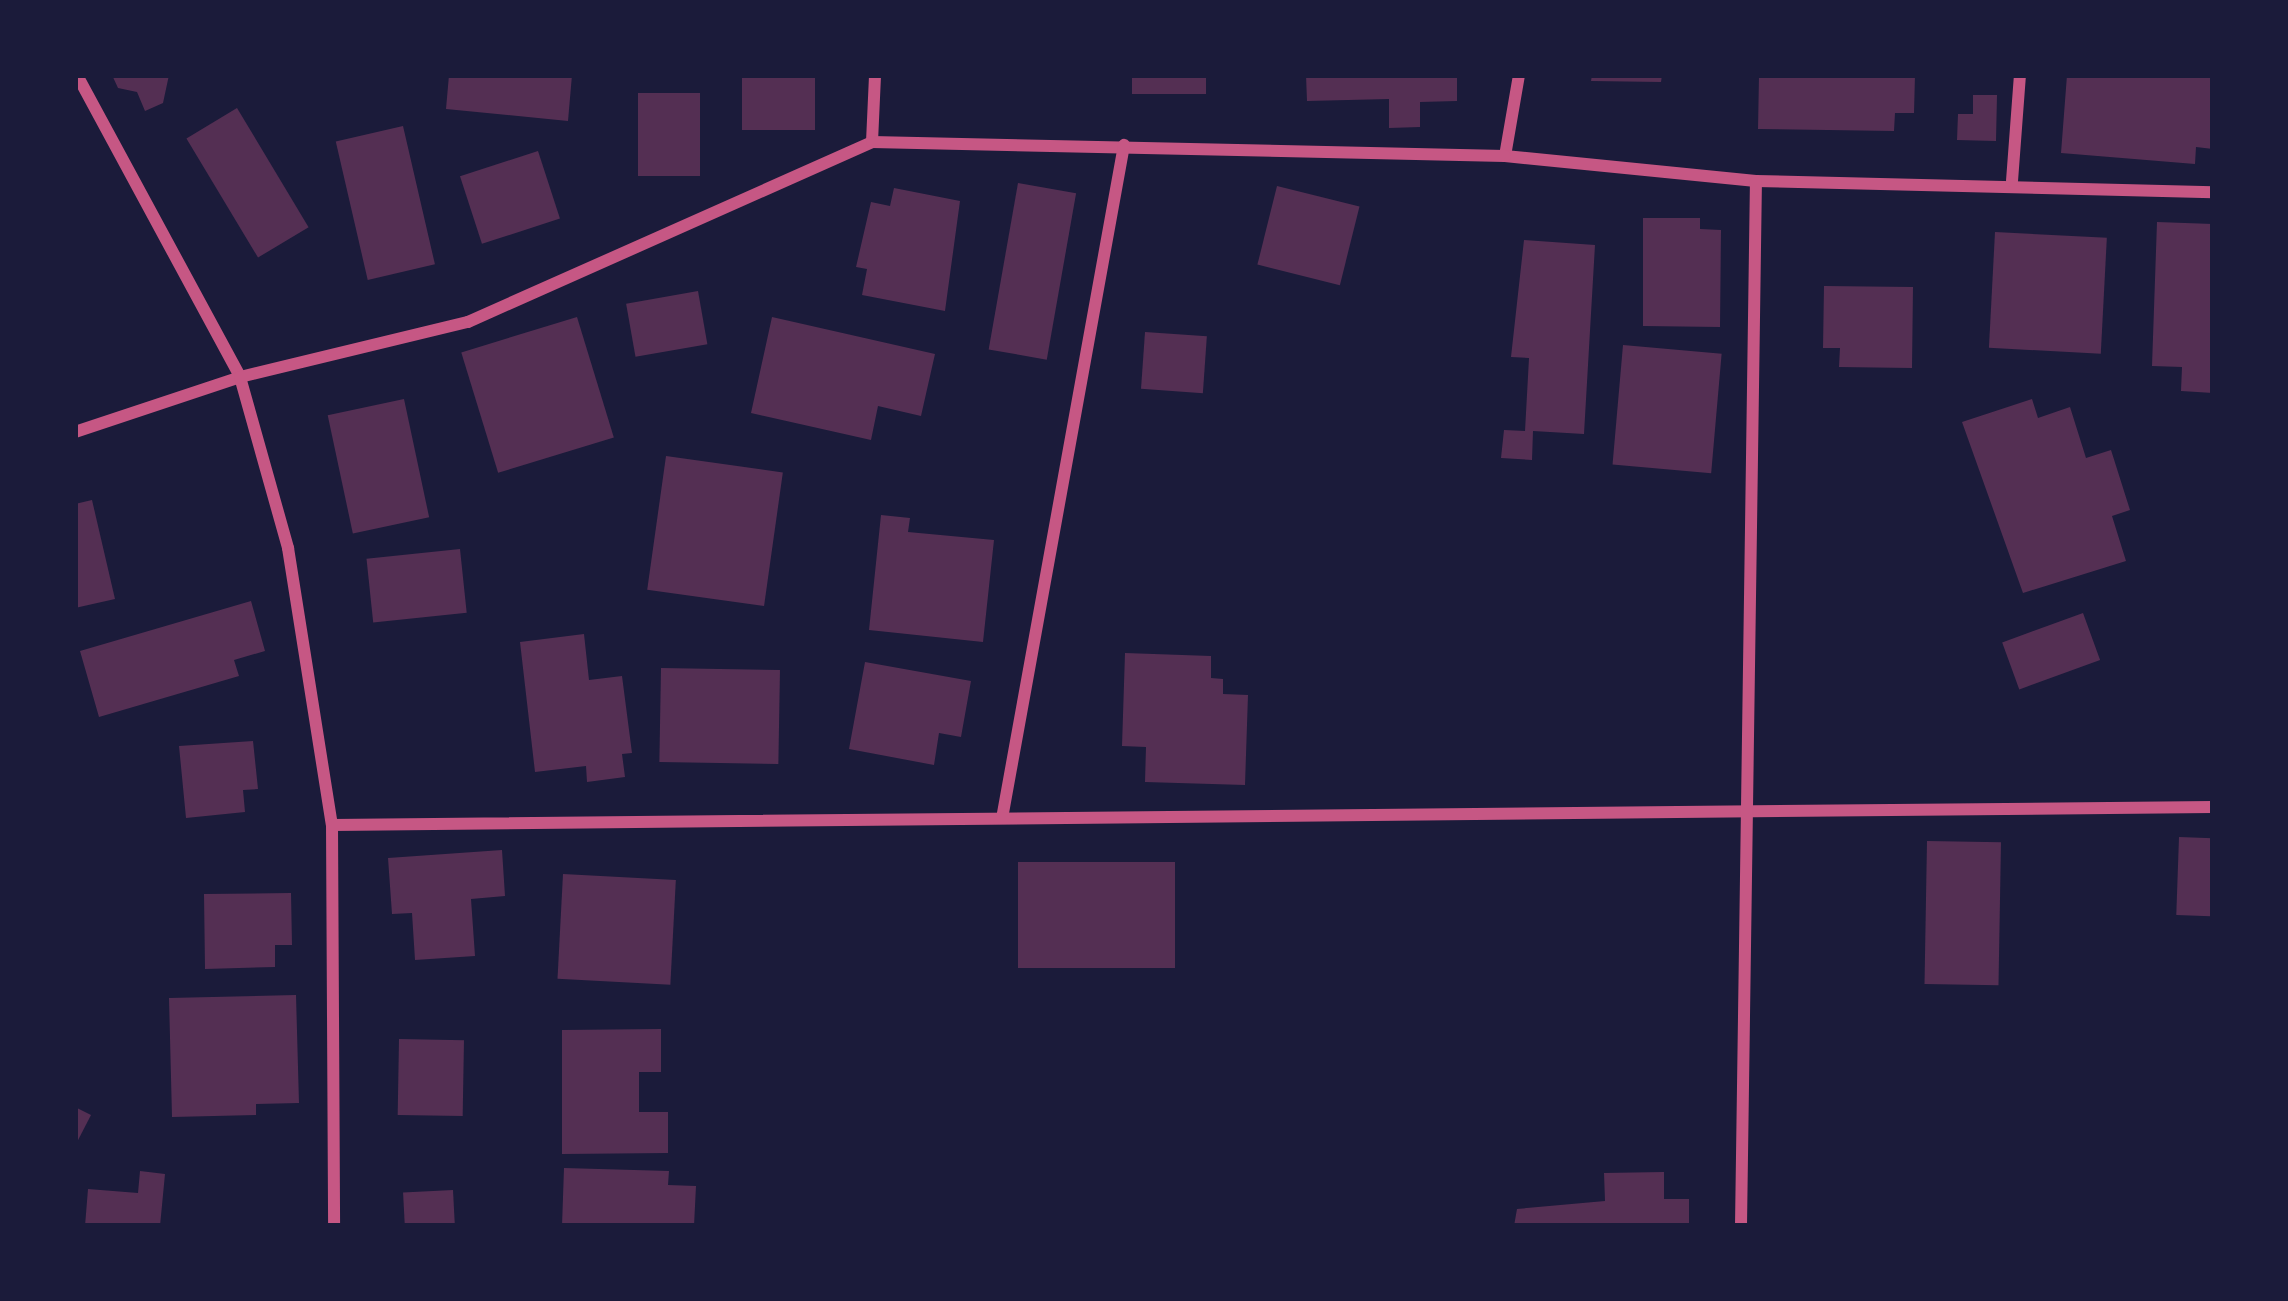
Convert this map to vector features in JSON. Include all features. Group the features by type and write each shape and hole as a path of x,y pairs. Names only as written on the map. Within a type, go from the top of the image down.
{"street":[{"path":"77,75 240,376 288,548 332,825 334,1226"},
{"path":"872,142 875,75"},
{"path":"1504,155 1519,75"},
{"path":"2012,181 2020,75"},
{"path":"75,432 240,376 468,322 872,142 1504,155 1756,181 2012,181 2213,192"},
{"path":"1003,813 1124,145"},
{"path":"1741,1226 1756,181"},
{"path":"332,825 1003,813 1749,813 2213,807"}],"building":[{"path":"112,75 169,75 163,103 145,111 137,92 118,88"},
{"path":"449,75 572,75 568,121 446,109"},
{"path":"742,75 815,75 815,130 742,130"},
{"path":"1132,75 1206,75 1206,94 1132,94"},
{"path":"1306,75 1457,75 1457,101 1420,102 1420,127 1389,128 1389,99 1307,101"},
{"path":"1592,75 1662,75 1661,82 1591,81"},
{"path":"1759,75 1915,75 1914,113 1895,113 1894,131 1758,129"},
{"path":"2067,75 2213,75 2213,149 2196,147 2195,164 2061,153"},
{"path":"638,93 700,93 700,176 638,176"},
{"path":"1973,95 1997,95 1996,141 1957,140 1958,114 1973,114"},
{"path":"237,108 309,227 258,258 186,138"},
{"path":"403,126 435,264 368,280 336,142"},
{"path":"538,151 560,219 482,244 460,176"},
{"path":"1018,183 1076,193 1047,360 989,349"},
{"path":"1277,186 1359,207 1340,285 1257,265"},
{"path":"894,188 960,201 945,311 862,295 867,269 856,267 871,202 890,206"},
{"path":"1643,218 1700,218 1700,229 1721,230 1720,327 1643,326"},
{"path":"2157,222 2213,224 2213,393 2181,391 2182,367 2152,366"},
{"path":"1995,232 2107,238 2101,354 1989,348"},
{"path":"1524,240 1595,245 1584,434 1533,431 1532,460 1501,458 1504,430 1525,431 1529,358 1511,357"},
{"path":"1824,286 1913,287 1912,368 1839,367 1840,348 1823,348"},
{"path":"698,291 707,344 635,357 626,304"},
{"path":"577,317 614,437 498,473 461,352"},
{"path":"772,317 935,354 921,416 878,406 871,440 751,413"},
{"path":"1145,332 1207,336 1203,393 1141,389"},
{"path":"1623,345 1722,354 1711,473 1613,465"},
{"path":"404,399 429,517 353,534 328,415"},
{"path":"2032,399 2038,418 2070,407 2086,458 2111,450 2130,510 2112,516 2126,561 2023,593 1962,422"},
{"path":"666,456 783,472 764,606 647,590"},
{"path":"92,500 115,599 75,608 75,504"},
{"path":"881,515 910,518 908,532 994,540 983,642 869,630"},
{"path":"460,549 467,613 373,622 367,559"},
{"path":"251,601 265,651 234,660 239,676 99,717 80,651"},
{"path":"2083,613 2100,660 2019,689 2002,642"},
{"path":"584,634 589,680 622,676 632,753 622,754 625,777 587,782 586,766 535,772 520,642"},
{"path":"1125,653 1211,656 1211,678 1223,679 1223,694 1248,695 1245,785 1145,782 1146,747 1122,746"},
{"path":"865,662 971,681 961,737 939,733 934,765 849,749"},
{"path":"661,668 780,670 778,764 659,762"},
{"path":"253,741 258,789 243,790 245,812 186,818 179,746"},
{"path":"2179,837 2213,838 2210,916 2176,915"},
{"path":"1927,841 2001,842 1998,985 1925,984"},
{"path":"502,850 505,896 471,899 475,956 415,960 412,913 392,914 388,858"},
{"path":"1018,862 1175,862 1175,968 1018,968"},
{"path":"563,874 676,880 670,985 558,979"},
{"path":"291,893 292,945 275,945 275,967 205,969 204,894"},
{"path":"296,995 299,1103 256,1104 256,1115 172,1117 169,998"},
{"path":"661,1029 661,1072 639,1072 639,1112 668,1112 668,1153 562,1154 562,1030"},
{"path":"399,1039 464,1040 463,1116 398,1115"},
{"path":"75,1107 91,1115 75,1146"},
{"path":"564,1168 669,1171 668,1185 696,1186 694,1226 562,1226"},
{"path":"140,1171 165,1174 160,1226 85,1226 88,1189 138,1193"},
{"path":"1664,1172 1664,1199 1689,1199 1689,1226 1514,1226 1517,1209 1605,1201 1604,1173"},
{"path":"453,1190 455,1226 405,1226 403,1193"}]}
